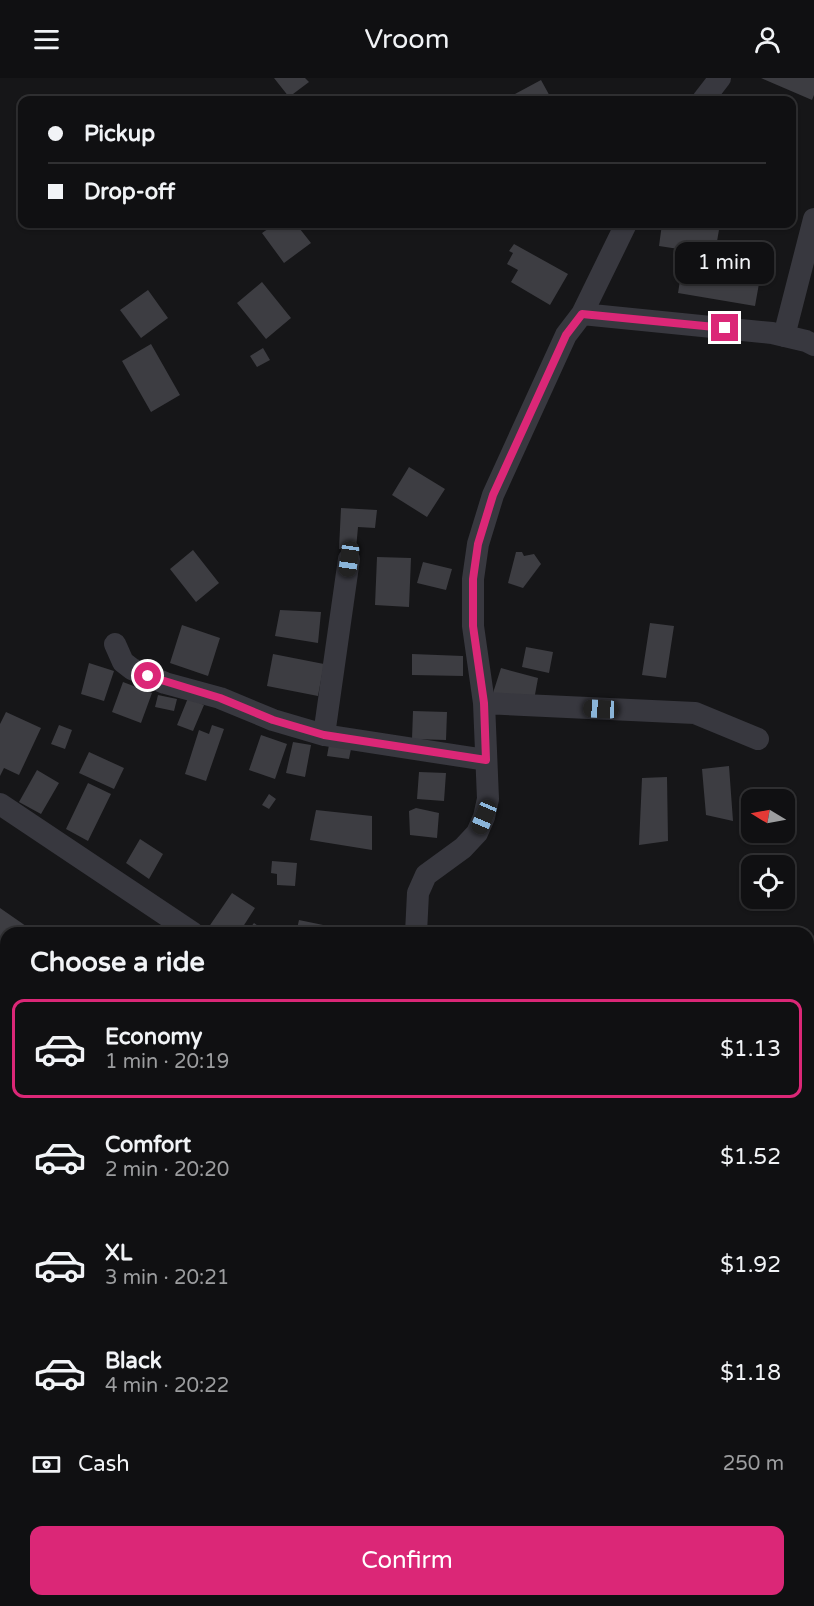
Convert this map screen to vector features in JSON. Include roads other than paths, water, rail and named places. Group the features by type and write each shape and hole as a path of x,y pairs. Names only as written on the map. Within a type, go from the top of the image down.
{"street":[{"path":"706,96 720,78"},
{"path":"784,336 814,219"},
{"path":"416,927 418,893 426,875 463,848 477,833 488,799 484,703 473,626 473,579 478,544 498,485 566,335 582,314 624,228"},
{"path":"582,314 772,333 814,345"},
{"path":"324,735 349,559"},
{"path":"115,644 123,662 132,669 165,682 220,698 273,720 324,735 486,760"},
{"path":"484,703 695,713 758,739"},
{"path":"0,804 184,927"}]}
